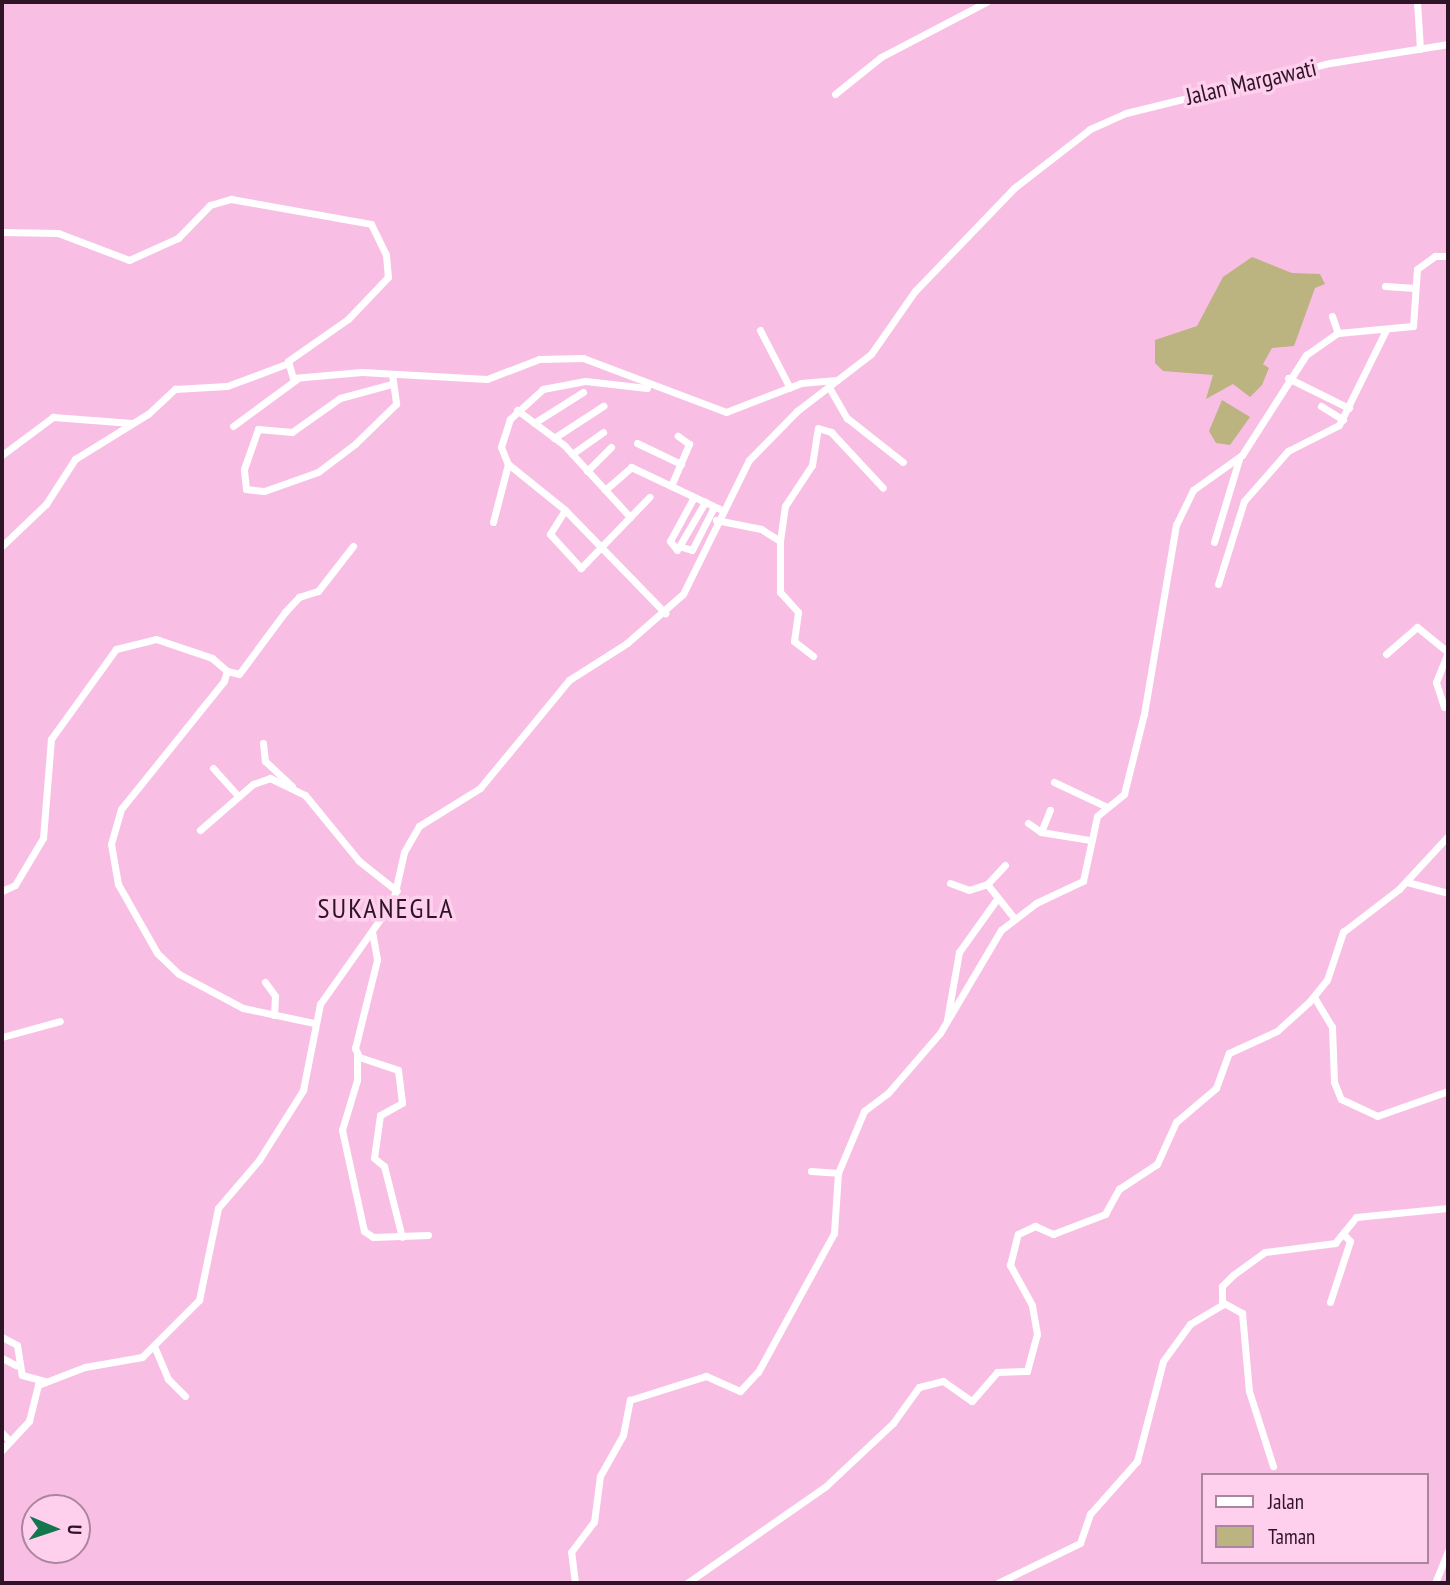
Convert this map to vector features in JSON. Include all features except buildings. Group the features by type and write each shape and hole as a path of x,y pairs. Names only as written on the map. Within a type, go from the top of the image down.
{"street":[{"path":"835,94 881,57 986,2"},
{"path":"1417,2 1420,49"},
{"name":"Jalan Margawati","path":"717,508 765,442 871,354 900,308 965,237 1073,143 1110,119 1147,107 1448,44"},
{"path":"2,232 58,233 129,260 178,238 219,201 309,209 371,224 386,256 388,277 348,319 286,364 227,386 175,390 136,423 75,459 47,505 2,546"},
{"path":"1214,542 1240,459 1288,378 1306,355 1338,333 1413,326 1415,288 1423,262 1448,256"},
{"path":"1385,286 1415,288"},
{"path":"1332,316 1338,333"},
{"path":"760,330 790,388"},
{"path":"1218,584 1241,508 1258,481 1289,450 1343,419 1386,330"},
{"path":"286,364 288,376 298,379 392,374 487,379 539,359 583,358 655,388 726,412 790,388 842,379"},
{"path":"392,374 397,400 384,418 318,472 264,491 246,489 244,469 258,429 292,432 340,398 392,384"},
{"path":"1288,378 1349,408"},
{"path":"233,426 298,379"},
{"path":"655,388 558,383 517,410 501,443 508,464 565,510 666,612"},
{"path":"830,389 847,418 903,462"},
{"path":"534,423 583,392"},
{"path":"554,438 603,406"},
{"path":"1321,406 1343,419"},
{"path":"517,410 572,454 629,517"},
{"path":"2,455 53,417 136,423"},
{"path":"813,656 794,641 798,612 779,589 780,541 785,506 811,466 821,426 883,488"},
{"path":"572,454 603,432"},
{"path":"671,486 689,443 678,436"},
{"path":"637,443 681,464"},
{"path":"587,471 611,447"},
{"path":"575,1583 571,1552 594,1522 600,1476 623,1435 630,1400 706,1376 742,1390 814,1276 834,1233 838,1173 863,1111 897,1083 947,1023 977,964 1014,918 1078,886 1090,840 1105,806 1122,799 1144,714 1180,513 1198,484 1240,459"},
{"path":"493,522 508,464"},
{"path":"605,490 628,467 717,508"},
{"path":"565,510 550,534 576,565 583,567 602,550 649,497"},
{"path":"694,497 670,541 682,547 692,550 717,508"},
{"path":"682,547 705,502"},
{"path":"2,1337 17,1345 16,1365 22,1376 44,1381 138,1358 154,1346 199,1300 218,1208 259,1160 303,1090 314,1023 328,989 372,931 397,891 404,852 419,826 480,788 575,674 666,612 694,580 716,520 717,508"},
{"path":"716,520 759,528 780,541"},
{"path":"2,891 15,885 43,838 53,734 84,701 116,649 156,639 212,658 227,671 239,674 285,612 299,597 318,592 353,546"},
{"path":"1386,654 1405,632 1423,627 1448,652 1436,682 1444,707"},
{"path":"227,671 151,779 121,809 111,844 114,869 124,899 172,969 226,1001 314,1023"},
{"path":"263,743 265,761 327,817 381,884 397,891"},
{"path":"213,768 238,796"},
{"path":"200,830 261,779 292,787"},
{"path":"1055,782 1105,806"},
{"path":"1041,832 1050,810"},
{"path":"1028,823 1041,832 1090,840"},
{"path":"687,1583 826,1486 893,1423 919,1387 943,1381 972,1401 997,1373 1027,1371 1037,1334 1032,1305 1010,1265 1018,1234 1035,1226 1053,1234 1105,1214 1119,1189 1157,1164 1176,1122 1216,1088 1229,1053 1277,1031 1314,997 1327,980 1343,932 1407,882 1448,836"},
{"path":"950,883 969,890 987,884 1004,865"},
{"path":"1407,882 1448,892"},
{"path":"987,884 1014,918"},
{"path":"947,1023 959,952 998,899"},
{"path":"372,931 377,960 356,1027 357,1080 342,1123 351,1186 367,1234 402,1237 428,1235"},
{"path":"265,982 275,996 274,1015"},
{"path":"1314,997 1331,1022 1341,1099 1371,1115 1388,1116 1448,1091"},
{"path":"2,1037 60,1021"},
{"path":"357,1053 398,1070 402,1103 380,1115 374,1154 384,1166 402,1237"},
{"path":"811,1171 838,1173"},
{"path":"1222,1302 1223,1284 1256,1256 1335,1243 1358,1217 1448,1208"},
{"path":"1330,1302 1350,1241 1344,1235"},
{"path":"1222,1302 1242,1313 1249,1391 1273,1466"},
{"path":"998,1583 1077,1547 1090,1514 1137,1461 1163,1361 1190,1324 1222,1302"},
{"path":"154,1346 168,1379 185,1396"},
{"path":"2,1358 16,1365"},
{"path":"2,1450 29,1421 33,1393 44,1381"},
{"path":"2,1433 10,1441"},
{"path":"1435,1583 1448,1550"}],"green space":[{"path":"1252,257 1292,273 1320,274 1325,284 1315,288 1294,346 1272,348 1263,364 1269,368 1262,385 1250,397 1233,384 1206,399 1213,375 1163,371 1155,363 1155,340 1197,326 1223,277"},
{"path":"1222,400 1250,417 1230,445 1216,443 1209,431"}],"district":[{"name":"SUKANEGLA","path":"386,908"}]}
